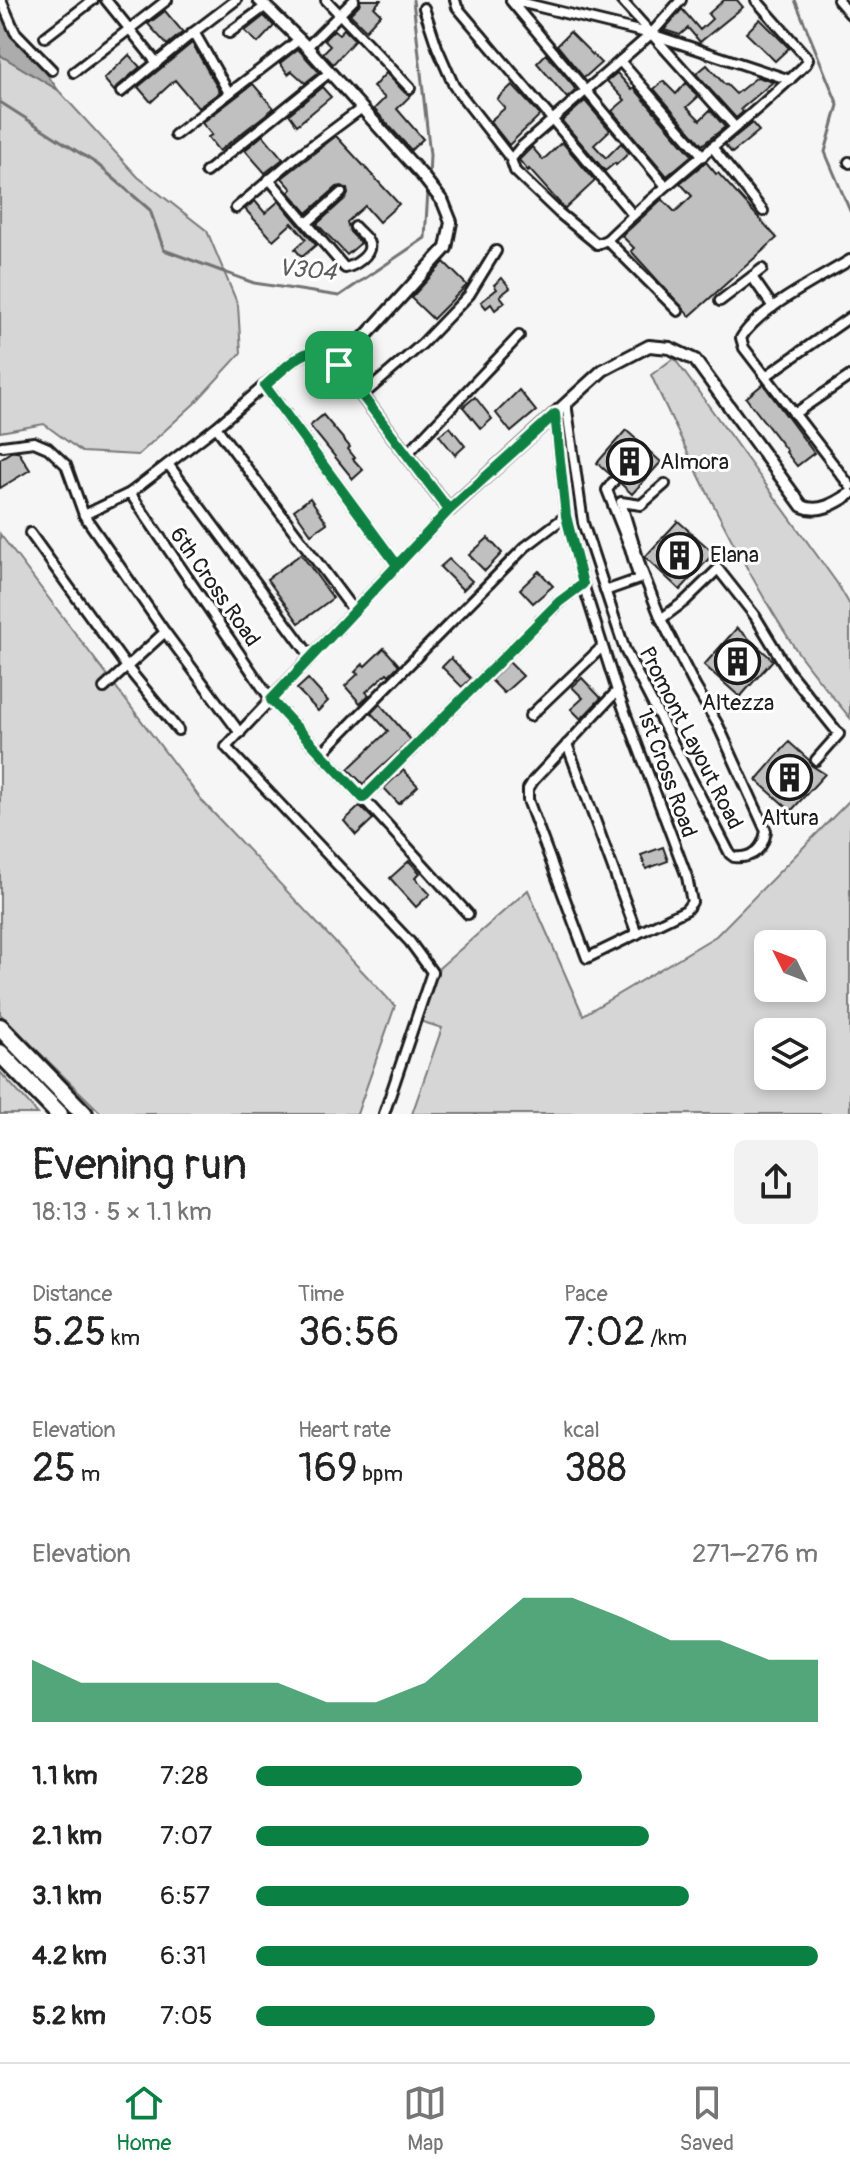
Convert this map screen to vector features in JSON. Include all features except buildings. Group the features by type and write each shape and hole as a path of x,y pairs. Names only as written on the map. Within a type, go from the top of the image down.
{"highway":[{"path":"0,1027 84,1114"},
{"path":"0,1053 59,1114"}],"street":[{"path":"1,0 15,32 52,70"},
{"path":"45,37 93,0"},
{"path":"106,0 157,63"},
{"path":"74,72 167,0"},
{"path":"121,92 236,0"},
{"path":"326,0 410,88"},
{"path":"175,135 229,93 304,43 354,0"},
{"path":"455,0 457,7 633,215"},
{"path":"510,0 651,34 790,80"},
{"path":"510,0 665,185"},
{"path":"621,0 735,127"},
{"path":"424,8 454,86 511,159 515,171 597,244 607,240 665,185 703,156 806,64 808,59 756,0"},
{"path":"838,0 850,14"},
{"path":"511,159 651,34 680,1"},
{"path":"229,33 263,3 304,43 421,174 443,202 451,222 446,248 339,365"},
{"path":"194,32 229,93"},
{"path":"620,61 703,156"},
{"path":"206,172 330,72"},
{"path":"236,208 362,108"},
{"path":"712,147 763,211"},
{"path":"269,179 345,268 353,266 369,248 369,242 355,227"},
{"path":"307,223 341,193"},
{"path":"607,240 678,311"},
{"path":"362,396 422,344 469,295 496,251"},
{"path":"850,260 773,307 741,338 744,348 850,486"},
{"path":"720,301 762,269"},
{"path":"752,277 773,307"},
{"path":"766,376 850,317"},
{"path":"407,454 519,336"},
{"path":"384,1114 432,972 410,942 226,747 449,510 603,370 649,346 670,348 695,360 802,506 823,508 850,494"},
{"path":"84,515 130,493 216,427 294,360 317,352 339,365 449,510"},
{"path":"794,414 850,376"},
{"path":"265,386 397,565"},
{"name":"Promont Layout Road","path":"566,403 583,523 625,650 730,854 745,858 763,845 766,831 718,725 661,619"},
{"name":"1st Cross Road","path":"555,414 566,516 583,584 617,691 687,877 692,902 686,910 637,934"},
{"path":"216,427 354,611"},
{"path":"2,446 34,442 48,448 66,465 84,515 240,733"},
{"path":"168,464 311,657"},
{"path":"605,591 639,579 607,490 613,482"},
{"path":"665,484 641,505 621,502 641,568 661,619 718,569 755,616 789,672 839,734 816,760"},
{"name":"6th Cross Road","path":"130,493 271,700 468,914"},
{"path":"321,754 525,547 566,516"},
{"path":"30,533 126,666 178,730"},
{"path":"363,798 559,602 583,584"},
{"path":"104,688 165,632"},
{"path":"530,716 602,647"},
{"path":"567,744 637,934 587,958 528,800 528,789 533,781 567,744 617,691"}],"shaded area":[{"path":"0,6 58,90 0,55"},
{"path":"0,55 58,90 138,177 207,231 238,305 241,353 195,403 138,455 82,452 44,424 0,432"},
{"path":"674,358 850,605 850,718 793,645 753,579 700,479 651,375"},
{"path":"0,534 203,802 395,1006 357,1114 102,1114 0,1014"},
{"path":"850,800 850,1114 412,1114 442,1028 420,1021 439,968 528,890 583,1015 716,936"},
{"path":"0,1072 38,1114 0,1114"}],"waterway":[{"name":"V304","path":"413,0 430,155 429,179"},
{"name":"V304","path":"795,0 838,105 825,152 850,211"},
{"name":"V304","path":"0,102 97,164 150,210 164,250 254,283 339,296 425,238 428,191"}],"place":[{"name":"Almora","path":"629,462"},
{"name":"Elana","path":"679,555"},
{"name":"Altezza","path":"738,662"},
{"name":"Altura","path":"790,777"}],"route":[{"path":"339,365 317,352 307,353 294,360 265,386 397,565 449,510 555,414 566,516 583,584 559,602 363,798 271,700 449,510 339,365"}]}
